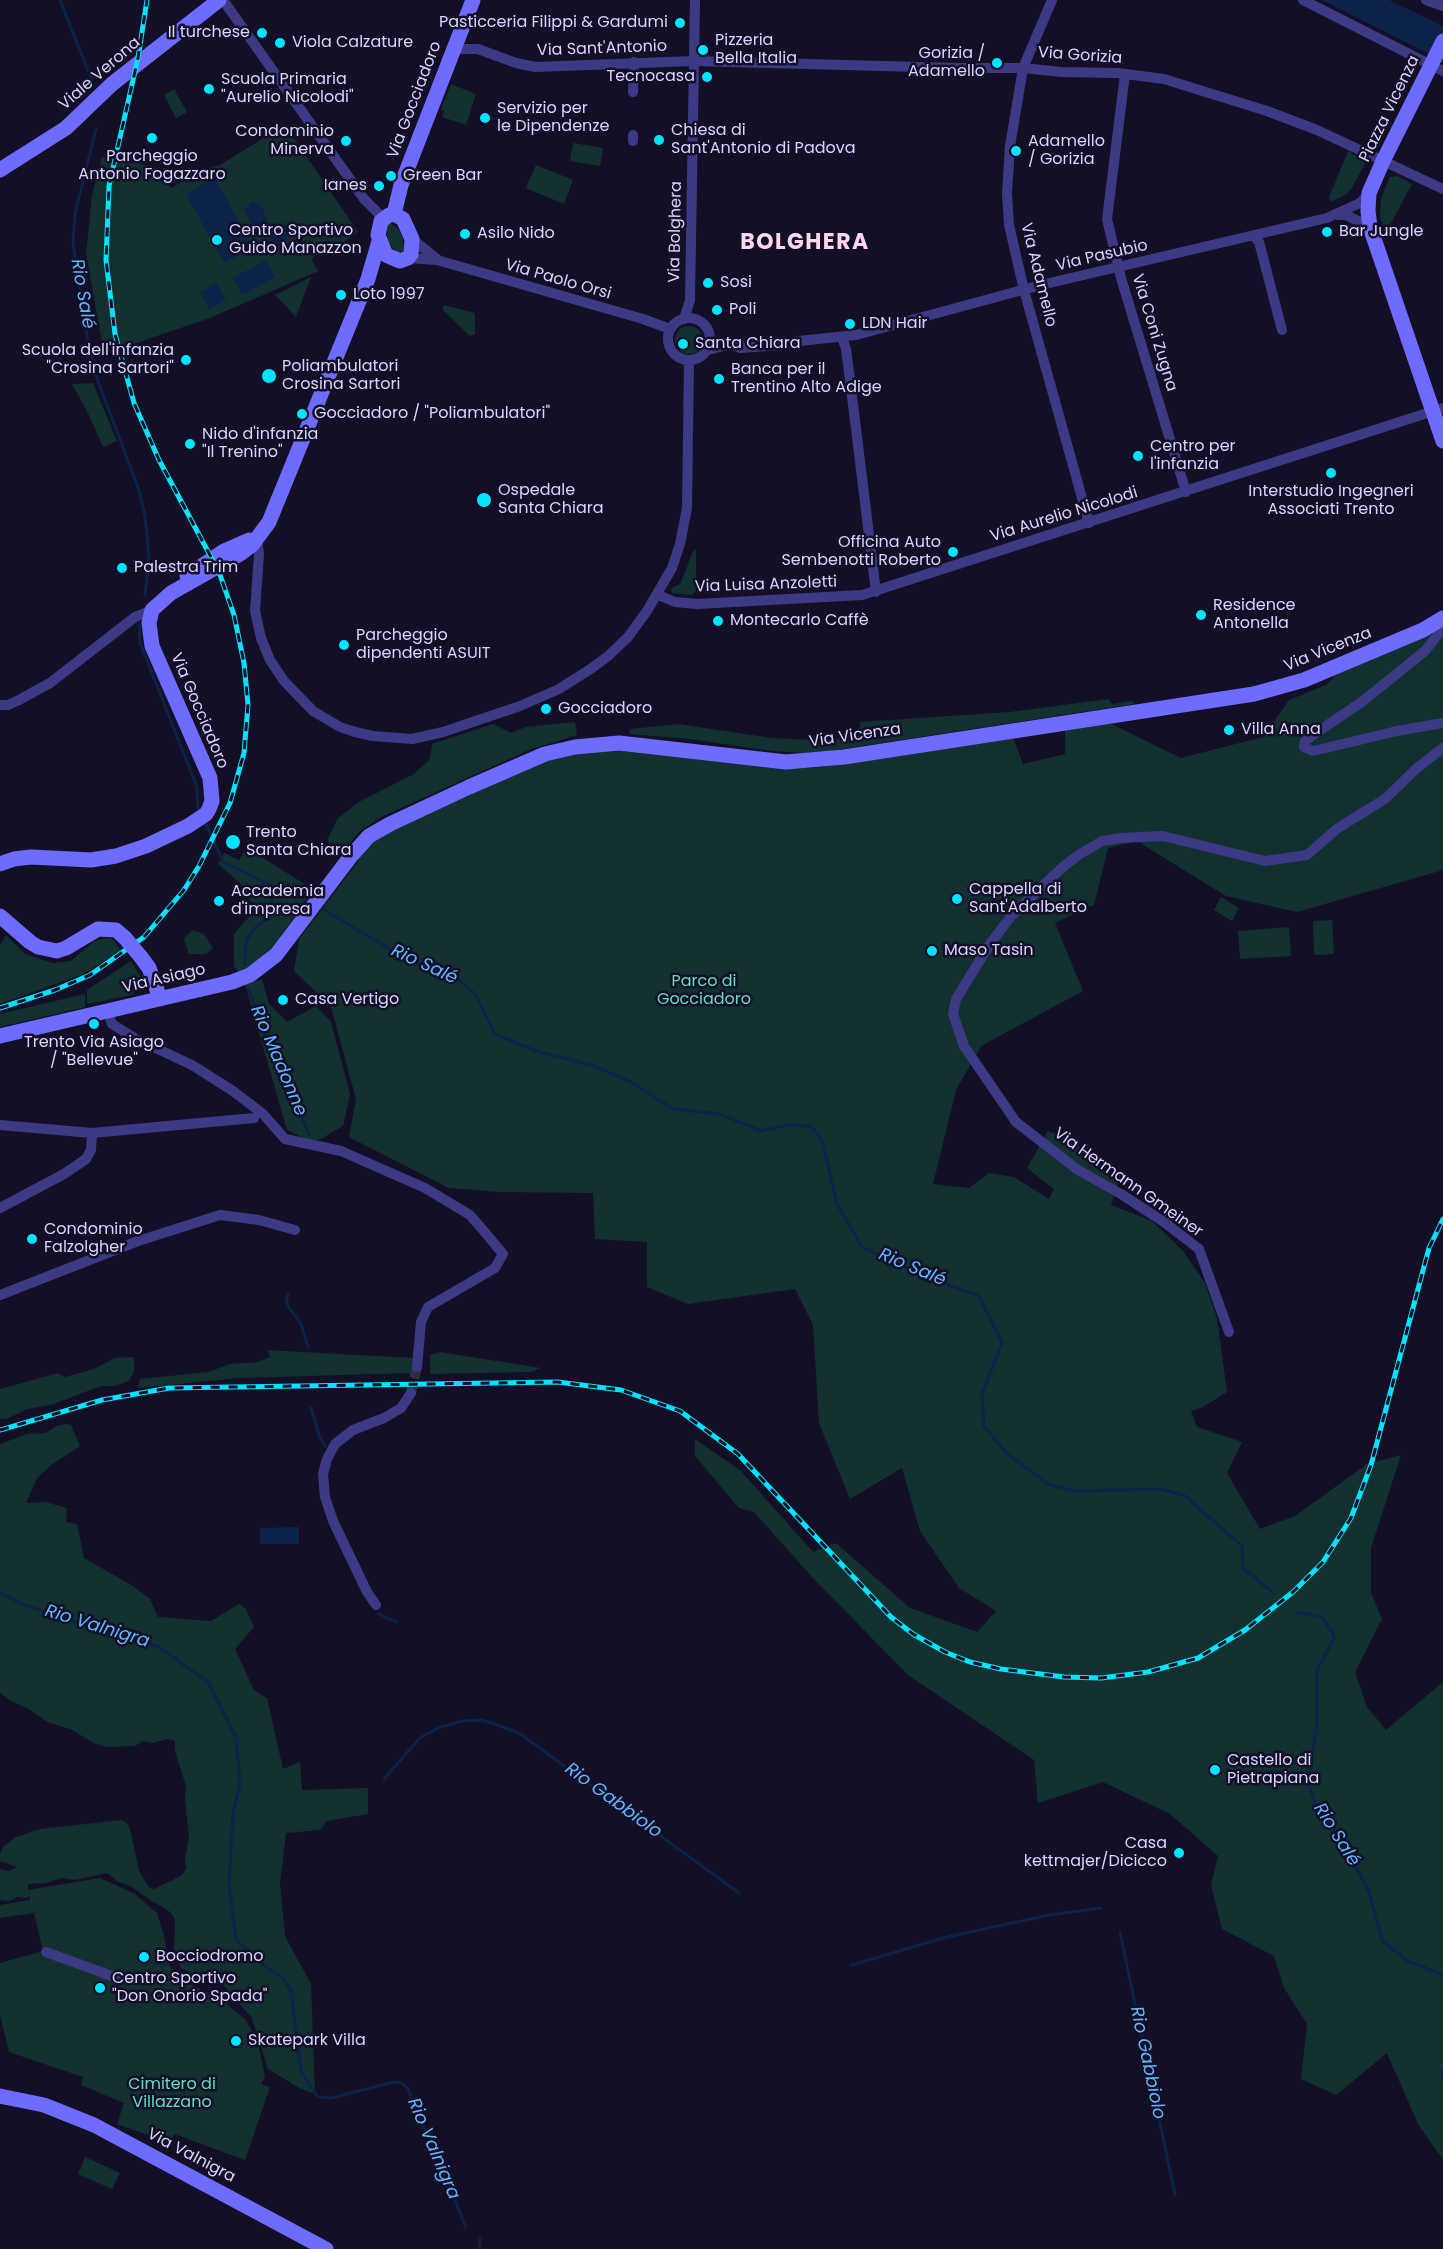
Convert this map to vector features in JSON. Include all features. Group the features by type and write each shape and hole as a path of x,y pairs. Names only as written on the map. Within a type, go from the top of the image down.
{"main road":[{"name":"Viale Verona","path":"0,170 66,128 112,84 221,0"},
{"name":"Via Gocciadoro","path":"388,216 473,0"},
{"name":"Piazza Vicenza","path":"1370,193 1383,161 1436,65 1443,41"},
{"path":"1370,193 1368,211 1370,227 1438,410 1443,441"},
{"path":"368,279 411,254 412,239 403,219 388,216 378,228 380,241 386,255 401,259"},
{"path":"152,610 181,581 204,563 247,540 257,538 266,527 368,279 380,241"},
{"name":"Via Gocciadoro","path":"0,864 31,857 91,860 116,856 146,846 188,826 206,814 209,809 212,801 210,778 152,646 149,622 152,610"},
{"name":"Via Vicenza","path":"310,911 369,836 527,760 575,747 633,744 786,762 822,760 1262,692 1304,680 1423,630 1443,618"},
{"name":"Via Asiago","path":"0,1036 232,982 250,975 276,955 310,911"},
{"path":"0,916 38,947 57,951 98,929 116,930 150,968 160,998"},
{"name":"Via Valnigra","path":"0,2096 44,2105 94,2124 326,2249"}],"street":[{"path":"221,0 364,199 388,216"},
{"name":"Via Bolghera","path":"684,318 690,300 695,0"},
{"name":"Via Adamello","path":"1052,0 1023,68 1010,146 1007,193 1010,233 1024,290 1089,523"},
{"path":"1303,0 1436,65"},
{"path":"1426,0 1443,6"},
{"name":"Via Sant'Antonio","path":"461,30 478,49"},
{"name":"Via Sant'Antonio","path":"454,49 478,49 516,63 535,67 693,61"},
{"name":"Via Gorizia","path":"693,61 1023,68 1125,74 1164,80 1267,111 1317,130 1443,189"},
{"path":"633,92 634,63"},
{"name":"Via Coni Zugna","path":"1125,74 1107,219 1119,268 1186,492"},
{"name":"Via Pasubio","path":"1335,216 1360,203 1370,193"},
{"name":"Via Pasubio","path":"708,350 733,345 740,348 842,337 1024,290 1335,216 1346,215 1370,227"},
{"path":"1254,236 1259,242 1282,330"},
{"name":"Via Paolo Orsi","path":"412,239 437,260"},
{"name":"Via Paolo Orsi","path":"401,259 437,260 643,319 670,329"},
{"path":"684,318 697,320 708,329 710,342 708,350 697,359 689,361 678,358 670,348 668,335 670,329 684,318"},
{"path":"842,337 848,360 876,592"},
{"path":"257,538 259,554 255,610 258,626 270,660 288,687 313,711 340,727 373,736 412,739 452,729 520,706 559,689 584,674 628,637 658,595 672,567 680,544 687,508 689,361"},
{"name":"Via Aurelio Nicolodi","path":"876,592 1438,410"},
{"name":"Via Luisa Anzoletti","path":"658,595 675,602 697,604 854,597 876,592"},
{"path":"0,705 8,705 50,683 135,617 152,610"},
{"path":"1443,628 1425,651 1363,701 1305,741 1304,747 1313,751 1397,731 1443,723"},
{"name":"Via Hermann Gmeiner","path":"1229,1332 1198,1249 1164,1222 1121,1194 1077,1170 1016,1122 964,1046 953,1014 956,999 990,944 1012,915 1064,866 1102,841 1163,836 1265,861 1307,855 1338,828 1385,799 1417,768 1443,748"},
{"path":"107,1011 112,1024 136,1039 192,1065 233,1091 262,1114 285,1139 341,1151 425,1188 470,1215 503,1254 495,1268 428,1307 421,1322 417,1367"},
{"path":"0,1125 92,1133 254,1118"},
{"path":"0,1208 64,1174 86,1159 91,1150 92,1133"},
{"path":"0,1294 138,1241 220,1215 259,1220 295,1230"},
{"path":"376,1605 367,1592 333,1521 325,1497 323,1474 327,1459 335,1444 353,1430 384,1418 401,1408 411,1393"},
{"path":"46,1952 120,1979"}],"green space":[{"path":"451,84 476,94 466,125 442,117 444,111 441,110"},
{"path":"174,89 187,112 176,118 164,95"},
{"name":"Centro Sportivo Guido Manazzon","path":"285,125 358,232 331,251 328,247 311,259 318,271 210,318 104,354 86,254 92,195 102,157 161,168 171,188 207,168 220,165"},
{"path":"573,143 603,148 600,166 570,161"},
{"path":"1348,151 1365,163 1346,195 1330,202 1329,197"},
{"path":"536,165 573,180 564,204 526,188"},
{"path":"1397,176 1412,184 1385,234 1380,216 1381,198 1390,177"},
{"path":"390,223 398,229 403,238 404,252 398,254 389,243 386,230"},
{"path":"311,277 296,317 275,295"},
{"path":"444,305 475,313 475,334 470,336 444,311 442,308"},
{"path":"689,326 699,330 703,340 699,350 689,354 679,350 675,340 679,330"},
{"path":"93,383 117,441 103,447 72,384"},
{"path":"694,549 696,551 696,591 692,595 672,593 671,588 680,584"},
{"name":"Parco di Gocciadoro","path":"1443,622 1443,870 1297,912 1226,896 1137,841 1108,848 1094,905 1055,923 1083,991 981,1046 956,1090 933,1184 969,1188 989,1173 1014,1177 1049,1199 1054,1189 1027,1168 1048,1131 1070,1140 1121,1175 1111,1205 1152,1221 1183,1251 1205,1283 1217,1318 1227,1392 1203,1407 1191,1411 1197,1427 1242,1442 1227,1473 1260,1529 1295,1516 1367,1464 1401,1455 1371,1548 1371,1593 1382,1619 1355,1672 1367,1707 1386,1730 1443,1682 1443,2160 1418,2124 1387,2053 1336,2095 1301,2079 1307,2024 1284,1988 1274,1956 1222,1929 1211,1885 1218,1856 1170,1814 1103,1782 1038,1803 1034,1760 908,1675 813,1578 754,1512 739,1508 695,1456 695,1439 741,1471 813,1552 836,1543 910,1608 977,1632 996,1611 959,1588 920,1531 902,1468 850,1499 819,1423 813,1325 795,1289 688,1304 647,1287 647,1242 595,1239 593,1193 498,1192 449,1188 349,1137 356,1099 331,1007 294,971 299,939 359,860 355,856 363,847 391,829 509,774 574,752 633,750 787,769 824,767 1013,738 1023,764 1065,754 1065,730 1109,723 1181,758 1263,737 1289,700 1326,685 1341,670"},
{"path":"1109,699 1112,704 1133,701 1134,704 829,751 803,753 629,734 630,729 678,724 772,738 812,740 860,737 860,722 1010,712"},
{"path":"575,722 577,735 529,750 381,817 360,831 338,857 327,840 338,818 359,802 414,774 430,759 432,744 493,724 511,733 526,727"},
{"path":"245,850 250,853 252,851 314,890 269,951 254,964 239,972 234,966 234,934 257,907 246,897 243,886 218,864 224,853 239,860"},
{"path":"1221,897 1239,908 1232,921 1214,910"},
{"path":"1332,920 1334,954 1314,955 1313,921"},
{"path":"1289,927 1291,956 1240,959 1238,931"},
{"path":"193,930 204,934 213,948 206,954 189,954 184,938"},
{"path":"6,935 25,954 53,963 71,961 93,942 104,938 113,939 121,951 83,974 0,1004 0,946"},
{"path":"131,961 140,976 141,985 132,995 87,1004 87,990"},
{"path":"262,979 269,1004 287,1022 316,1006 331,1022 350,1094 343,1126 314,1143 287,1130 245,984"},
{"path":"85,994 85,1007 0,1027 0,1014"},
{"path":"267,1350 413,1358 413,1373 240,1378 138,1388 140,1379 208,1372 230,1364 258,1362 270,1357"},
{"path":"440,1352 541,1368 531,1372 430,1374 430,1355"},
{"path":"134,1357 134,1371 130,1380 126,1382 115,1386 101,1386 51,1405 27,1409 9,1418 0,1419 0,1389 58,1373 65,1377 94,1369 115,1358"},
{"name":"Cimitero di Villazzano","path":"71,1425 80,1446 51,1465 37,1478 26,1503 45,1502 67,1508 66,1522 77,1524 84,1558 133,1586 150,1599 158,1617 211,1621 239,1604 246,1609 254,1627 235,1649 254,1690 267,1698 283,1769 300,1762 302,1790 368,1788 368,1814 327,1821 320,1830 286,1833 280,1883 285,1936 311,1984 315,2094 301,2089 268,2069 252,2018 217,1978 194,1974 181,1968 174,1952 175,1921 172,1914 165,1908 107,1873 75,1880 61,1878 47,1883 28,1884 28,1890 100,1878 135,1894 157,1913 169,1964 179,1979 219,1998 246,2020 258,2042 265,2077 261,2084 270,2087 245,2160 174,2134 170,2143 117,2124 124,2103 81,2085 83,2077 9,2052 0,2015 0,1963 43,1951 34,1913 0,1918 0,1905 30,1900 29,1895 27,1898 0,1900 0,1869 10,1871 17,1867 0,1861 0,1853 4,1846 16,1837 40,1829 122,1820 128,1824 139,1871 149,1887 154,1889 173,1880 182,1875 186,1869 185,1860 189,1836 185,1800 186,1786 175,1751 175,1741 167,1739 152,1743 143,1741 135,1746 107,1747 94,1743 70,1729 47,1722 0,1693 0,1444 27,1434 46,1433 56,1426"},
{"path":"85,2157 120,2173 112,2189 78,2174"}],"water":[{"path":"1322,0 1389,0 1443,26 1443,61"},
{"path":"215,178 252,247 224,263 186,194"},
{"path":"253,201 263,208 268,224 255,231 244,209"},
{"path":"283,222 292,230 291,235 283,247 275,250 265,243 271,236 270,231 278,228"},
{"path":"266,260 275,277 242,295 233,278"},
{"path":"216,283 226,300 209,309 200,292"},
{"path":"299,1527 299,1544 260,1544 260,1528"}],"waterway":[{"name":"Rio Salé","path":"60,0 94,86"},
{"name":"Rio Salé","path":"96,129 75,214 73,243 87,336 96,376 139,490 145,516 149,557 145,596"},
{"name":"Rio Salé","path":"139,625 140,643 197,787 198,809"},
{"name":"Rio Salé","path":"206,824 223,862 268,884 291,891 311,903"},
{"name":"Rio Madonne","path":"245,964 246,941 252,931 268,917 272,905 272,892 268,884"},
{"name":"Rio Salé","path":"319,907 405,958 457,978 475,994 495,1034 539,1052 594,1066 631,1082 673,1109 720,1114 761,1131 788,1125 811,1126 822,1140 837,1204 862,1247 924,1276 979,1296 1002,1343 982,1394 984,1426 1006,1453 1048,1484 1074,1491 1162,1489 1185,1496 1242,1546 1243,1568 1273,1593"},
{"name":"Rio Madonne","path":"248,988 268,1042 309,1134"},
{"name":"Rio Madonne","path":"288,1294 286,1303 301,1324 308,1347"},
{"name":"Rio Madonne","path":"311,1408 319,1435 325,1446"},
{"name":"Rio Valnigra","path":"0,1593 25,1605 89,1627 159,1647 208,1682 236,1738 240,1783 233,1814 229,1885 236,1940 266,1967 281,1977 291,1990 301,2072 318,2097 331,2098 394,2082 402,2083 408,2089 466,2227"},
{"name":"Rio Salé","path":"1297,1612 1322,1617 1335,1637 1317,1670 1317,1724 1308,1782 1315,1804 1340,1837 1369,1892 1382,1940 1406,1960 1443,1975"},
{"name":"Rio Madonne","path":"379,1614 396,1622"},
{"name":"Rio Gabbiolo","path":"384,1779 420,1738 438,1728 462,1721 482,1720 492,1723 519,1733 739,1893"},
{"name":"Rio Gabbiolo","path":"852,1965 943,1938 1049,1915 1101,1908"},
{"name":"Rio Gabbiolo","path":"1120,1932 1175,2195"},
{"name":"Rio Salé","path":"1443,2069 1443,2077"},
{"name":"Rio Valnigra","path":"479,2249 480,2239"}],"tunnel":[{"path":"411,1393 417,1367"}],"railway":[{"path":"0,1008 55,990 90,975 144,937 184,890 199,866 230,803 244,753 248,705 244,663 234,615 219,572 159,460 134,403 115,334 106,260 109,186 138,58 147,0"},
{"path":"0,1430 102,1400 169,1388 558,1382 621,1390 680,1411 738,1454 891,1617 913,1634 945,1652 970,1662 1001,1669 1064,1677 1101,1678 1148,1672 1198,1658 1245,1630 1293,1592 1323,1562 1351,1518 1371,1465 1429,1248 1443,1219"}],"place":[{"name":"Pasticceria Filippi & Gardumi","path":"680,23"},
{"name":"Il turchese","path":"262,33"},
{"name":"Viola Calzature","path":"280,43"},
{"name":"Pizzeria Bella Italia","path":"703,50"},
{"name":"Gorizia / Adamello","path":"997,63"},
{"name":"Tecnocasa","path":"707,77"},
{"name":"Scuola Primaria \"Aurelio Nicolodi\"","path":"209,89"},
{"name":"Servizio per le Dipendenze","path":"485,118"},
{"name":"Parcheggio Antonio Fogazzaro","path":"152,138"},
{"name":"Chiesa di Sant'Antonio di Padova","path":"659,140"},
{"name":"Condominio Minerva","path":"346,141"},
{"name":"Adamello / Gorizia","path":"1016,151"},
{"name":"Green Bar","path":"391,176"},
{"name":"Ianes","path":"379,186"},
{"name":"Bar Jungle","path":"1327,232"},
{"name":"Asilo Nido","path":"465,234"},
{"name":"Centro Sportivo Guido Manazzon","path":"217,240"},
{"name":"Sosi","path":"708,283"},
{"name":"Loto 1997","path":"341,295"},
{"name":"Poli","path":"717,310"},
{"name":"LDN Hair","path":"850,324"},
{"name":"Santa Chiara","path":"683,344"},
{"name":"Scuola dell'infanzia \"Crosina Sartori\"","path":"186,360"},
{"name":"Poliambulatori Crosina Sartori","path":"269,376"},
{"name":"Banca per il Trentino Alto Adige","path":"719,379"},
{"name":"Gocciadoro / \"Poliambulatori\"","path":"302,414"},
{"name":"Nido d'infanzia \"Il Trenino\"","path":"190,444"},
{"name":"Centro per l'infanzia","path":"1138,456"},
{"name":"Interstudio Ingegneri Associati Trento","path":"1331,473"},
{"name":"Ospedale Santa Chiara","path":"484,500"},
{"name":"Officina Auto Sembenotti Roberto","path":"953,552"},
{"name":"Palestra Trim","path":"122,568"},
{"name":"Residence Antonella","path":"1201,615"},
{"name":"Montecarlo Caffè","path":"718,621"},
{"name":"Parcheggio dipendenti ASUIT","path":"344,645"},
{"name":"Gocciadoro","path":"546,709"},
{"name":"Villa Anna","path":"1229,730"},
{"name":"Trento Santa Chiara","path":"233,842"},
{"name":"Cappella di Sant'Adalberto","path":"957,899"},
{"name":"Accademia d'impresa","path":"219,901"},
{"name":"Maso Tasin","path":"932,951"},
{"name":"Casa Vertigo","path":"283,1000"},
{"name":"Trento Via Asiago / \"Bellevue\"","path":"94,1024"},
{"name":"Condominio Falzolgher","path":"32,1239"},
{"name":"Castello di Pietrapiana","path":"1215,1770"},
{"name":"Casa kettmajer/Dicicco","path":"1179,1853"},
{"name":"Bocciodromo","path":"144,1957"},
{"name":"Centro Sportivo \"Don Onorio Spada\"","path":"100,1988"},
{"name":"Skatepark Villa","path":"236,2041"}],"district":[{"name":"BOLGHERA","path":"805,243"}]}
